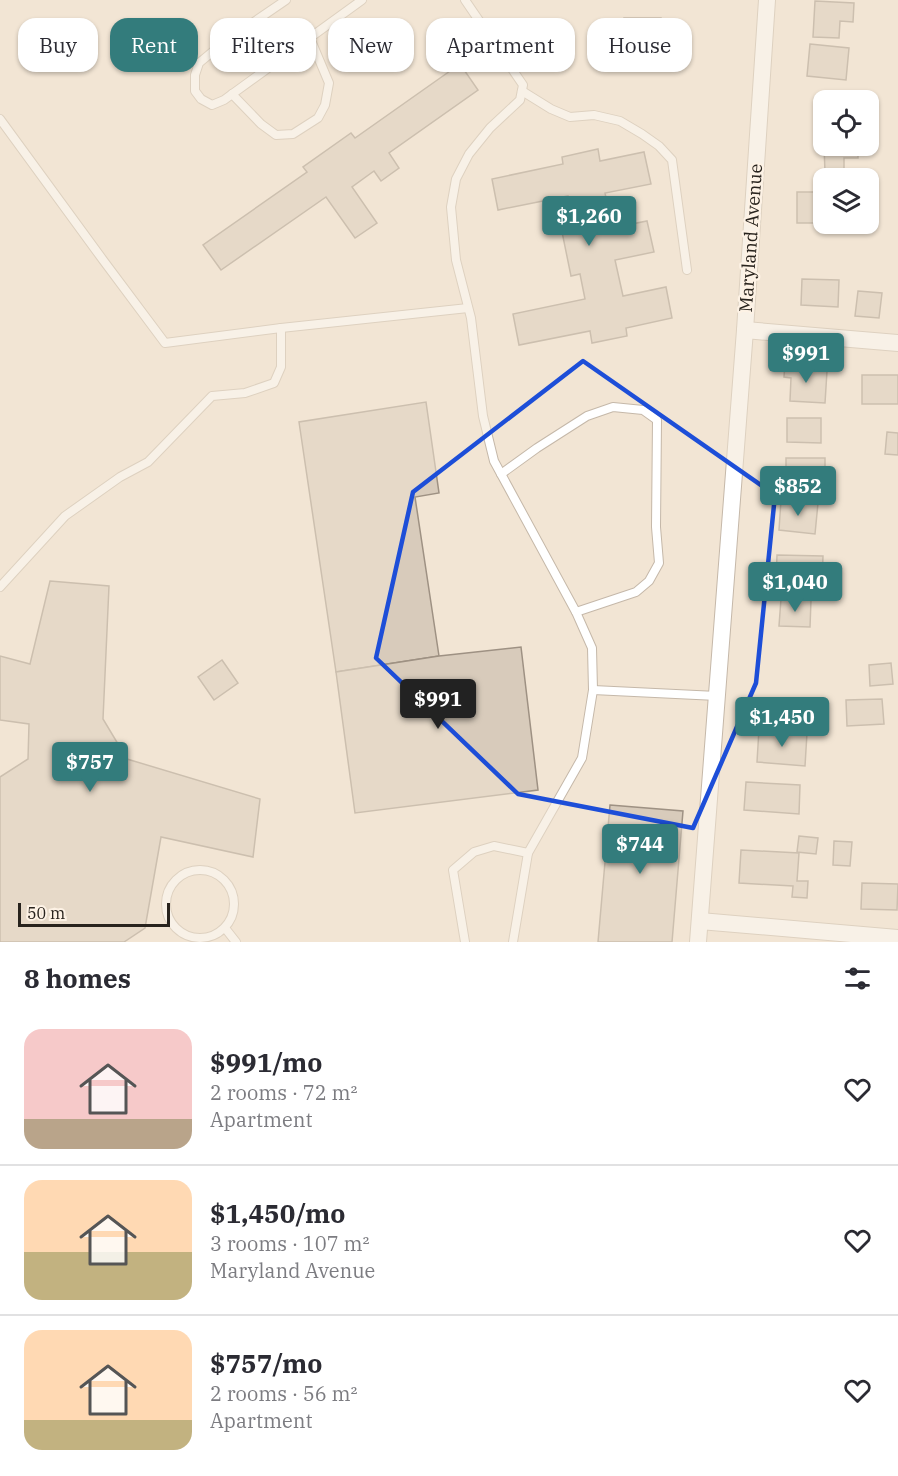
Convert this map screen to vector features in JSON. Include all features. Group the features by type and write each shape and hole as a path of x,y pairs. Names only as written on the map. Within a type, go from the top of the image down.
{"street":[{"name":"Maryland Avenue","path":"698,942 745,330 767,0"},
{"path":"745,330 898,343"},
{"path":"700,921 898,938"}],"lane":[{"path":"263,72 224,100 212,105 201,99 195,91 195,75 199,63 223,43 286,0"},
{"path":"316,34 362,0"},
{"path":"465,0 523,85 520,100 490,128 469,154 456,179 451,207 456,260 468,308 483,416 494,461 576,612 592,648 593,690 582,758 528,853 513,942"},
{"path":"232,94 261,124 276,135 293,134 318,118 326,105 329,83 316,52"},
{"path":"522,91 551,109 570,117 594,116 620,121 659,146 672,160 687,270"},
{"path":"0,119 165,343 281,327 468,308"},
{"path":"0,587 65,516 120,477 148,462 212,396 245,393 274,383 281,367 281,327"},
{"path":"501,474 587,416 613,407 644,410 657,420 656,526 659,564 649,581 636,592 576,612"},
{"path":"593,690 717,696"},
{"path":"465,942 453,870 474,852 494,846 528,853"},
{"path":"202,870 224,879 231,891 234,907 225,928 219,933 200,939 190,938 178,931 169,921 165,900 169,888 177,878 190,871 202,870"},
{"path":"225,928 236,942"}],"highlighted area":[{"path":"583,361 775,495 756,683 693,828 518,794 376,658 413,492"}],"building":[{"path":"815,1 854,3 853,22 840,21 839,38 813,37"},
{"path":"810,44 849,48 846,80 807,76"},
{"path":"449,72 466,72 478,90 389,153 399,168 381,181 374,171 352,187 377,223 355,238 326,197 221,270 203,245 307,172 303,167 351,133 355,138"},
{"path":"598,149 600,161 644,152 651,184 605,193 612,228 647,221 654,252 615,260 623,296 666,287 672,318 626,328 627,336 592,343 590,331 519,345 513,314 585,299 580,274 571,276 561,227 573,225 568,196 498,210 492,179 563,164 562,157"},
{"path":"824,156 858,156 858,158 844,158 844,168 825,168"},
{"path":"797,192 813,192 813,223 797,223"},
{"path":"802,279 839,280 838,307 801,305"},
{"path":"858,291 882,293 879,318 855,316"},
{"path":"785,362 801,363 801,370 827,371 825,403 790,401 791,378 784,377"},
{"path":"862,375 898,375 898,404 862,404"},
{"path":"426,402 439,493 415,497 439,656 336,672 299,422"},
{"path":"787,418 821,418 821,443 787,442"},
{"path":"887,432 898,433 898,455 885,454"},
{"path":"786,458 825,458 825,488 786,488"},
{"path":"781,500 818,503 815,534 779,530"},
{"path":"777,555 823,556 822,583 776,582"},
{"path":"50,581 109,586 103,719 127,759 260,799 253,857 161,837 145,928 124,942 0,942 0,777 28,759 29,724 0,720 0,656 30,664"},
{"path":"781,599 811,600 810,627 779,626"},
{"path":"521,647 538,790 355,813 336,672 439,656"},
{"path":"222,660 238,683 214,700 198,677"},
{"path":"891,663 893,684 870,686 869,665"},
{"path":"882,699 884,724 847,726 846,700"},
{"path":"759,729 807,733 805,766 757,762"},
{"path":"746,782 800,785 799,814 744,810"},
{"path":"610,805 683,811 672,942 598,942"},
{"path":"799,836 818,838 816,854 797,852"},
{"path":"834,841 852,842 850,866 833,865"},
{"path":"741,850 799,853 797,881 808,881 807,898 792,897 793,886 739,883"},
{"path":"862,883 898,884 897,910 861,909"}]}
